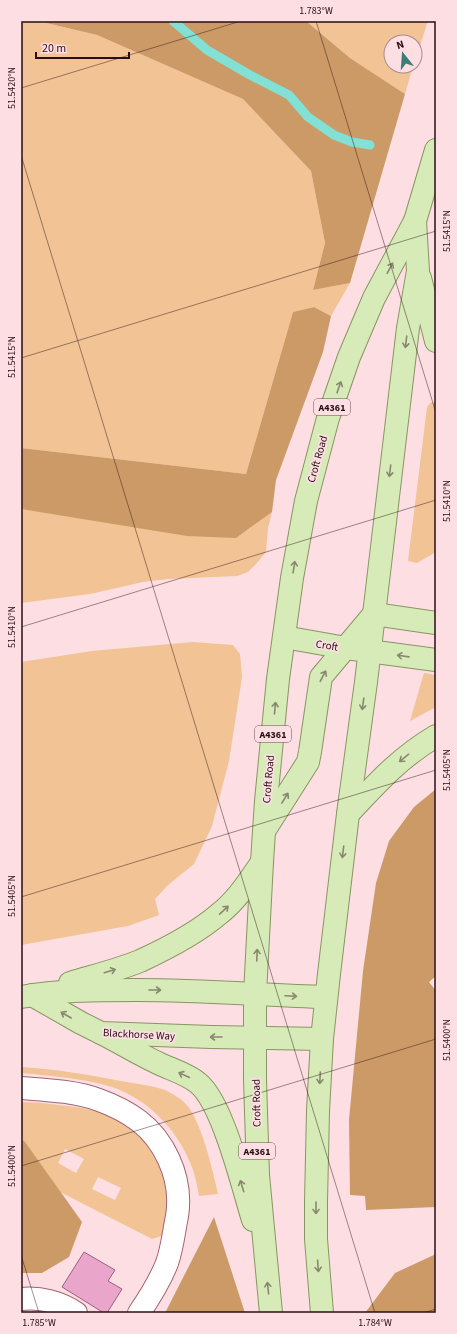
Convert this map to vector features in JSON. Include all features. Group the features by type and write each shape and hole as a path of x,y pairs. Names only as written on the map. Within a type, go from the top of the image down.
{"main road":[{"name":"Croft Road","path":"271,1313 258,1175 255,994 264,830 278,679 292,578 306,501 328,418 349,357 374,298 415,221 436,150"},
{"name":"Croft Road","path":"322,1313 316,1239 316,1202 318,1111 322,1039 348,814 370,651 408,328 418,271 415,221"},
{"path":"418,271 436,341"},
{"path":"264,830 308,762 320,679 323,673 374,614 436,623"},
{"name":"Croft","path":"284,638 436,660"},
{"path":"348,814 392,767 412,751 436,736"},
{"path":"27,996 125,966 162,950 198,929 219,914 240,893 262,862"},
{"path":"27,996 104,990 161,990 326,998"},
{"name":"Blackhorse Way","path":"27,996 101,1033 322,1039"},
{"path":"101,1033 160,1064 191,1078 208,1093 216,1108 231,1148 266,1263"}],"street":[{"path":"21,1088 57,1091 79,1095 113,1106 140,1122 161,1146 170,1163 175,1176 178,1196 178,1207 173,1240 168,1262 152,1294 139,1313"},
{"path":"21,1299 40,1300 59,1304 76,1313"}],"shaded area":[{"path":"21,21 38,21 97,35 243,99 311,171 325,243 313,290 350,283 331,316 314,307 293,312 246,474 21,448"},
{"path":"38,21 306,21 350,58 405,94 350,283 313,290 325,243 311,171 243,99 97,35"},
{"path":"306,21 428,21 423,36 423,34 383,34 383,74 411,74 405,94 350,58"},
{"path":"314,307 331,316 323,352 276,480 272,512 236,538 187,536 21,509 21,448 246,474 293,312"},
{"path":"431,402 436,403 436,552 417,563 408,561 427,407"},
{"path":"21,509 236,538 272,512 268,528 266,552 248,572 237,576 168,579 143,582 90,594 21,603"},
{"path":"193,642 233,645 240,654 242,677 229,761 212,826 194,864 168,885 155,899 159,915 128,926 21,945 21,662 92,651"},
{"path":"424,673 436,675 436,707 410,721"},
{"path":"436,789 436,976 429,982 436,991 436,1207 366,1210 365,1196 350,1195 349,1120 363,971 376,883 389,841 414,807"},
{"path":"21,1067 74,1073 156,1087 181,1099 191,1111 201,1133 206,1146 218,1194 199,1196 192,1167 175,1135 167,1124 136,1098 112,1087 90,1081 21,1073"},
{"path":"21,1102 78,1107 96,1111 112,1117 127,1125 140,1136 151,1149 159,1166 165,1186 169,1208 165,1235 152,1239 21,1172","holes":["65,1149 84,1159 76,1173 58,1163","98,1177 121,1188 115,1200 92,1189"]},
{"path":"21,1139 25,1142 82,1222 69,1257 42,1273 21,1273"},
{"path":"214,1217 245,1313 165,1313"},
{"path":"436,1254 436,1313 365,1313 395,1273"}],"building":[{"path":"84,1252 115,1270 108,1281 122,1289 107,1313 104,1313 62,1287"}],"waterway":[{"path":"173,21 207,50 250,75 289,95 308,117 334,135 352,142 370,145"}]}
